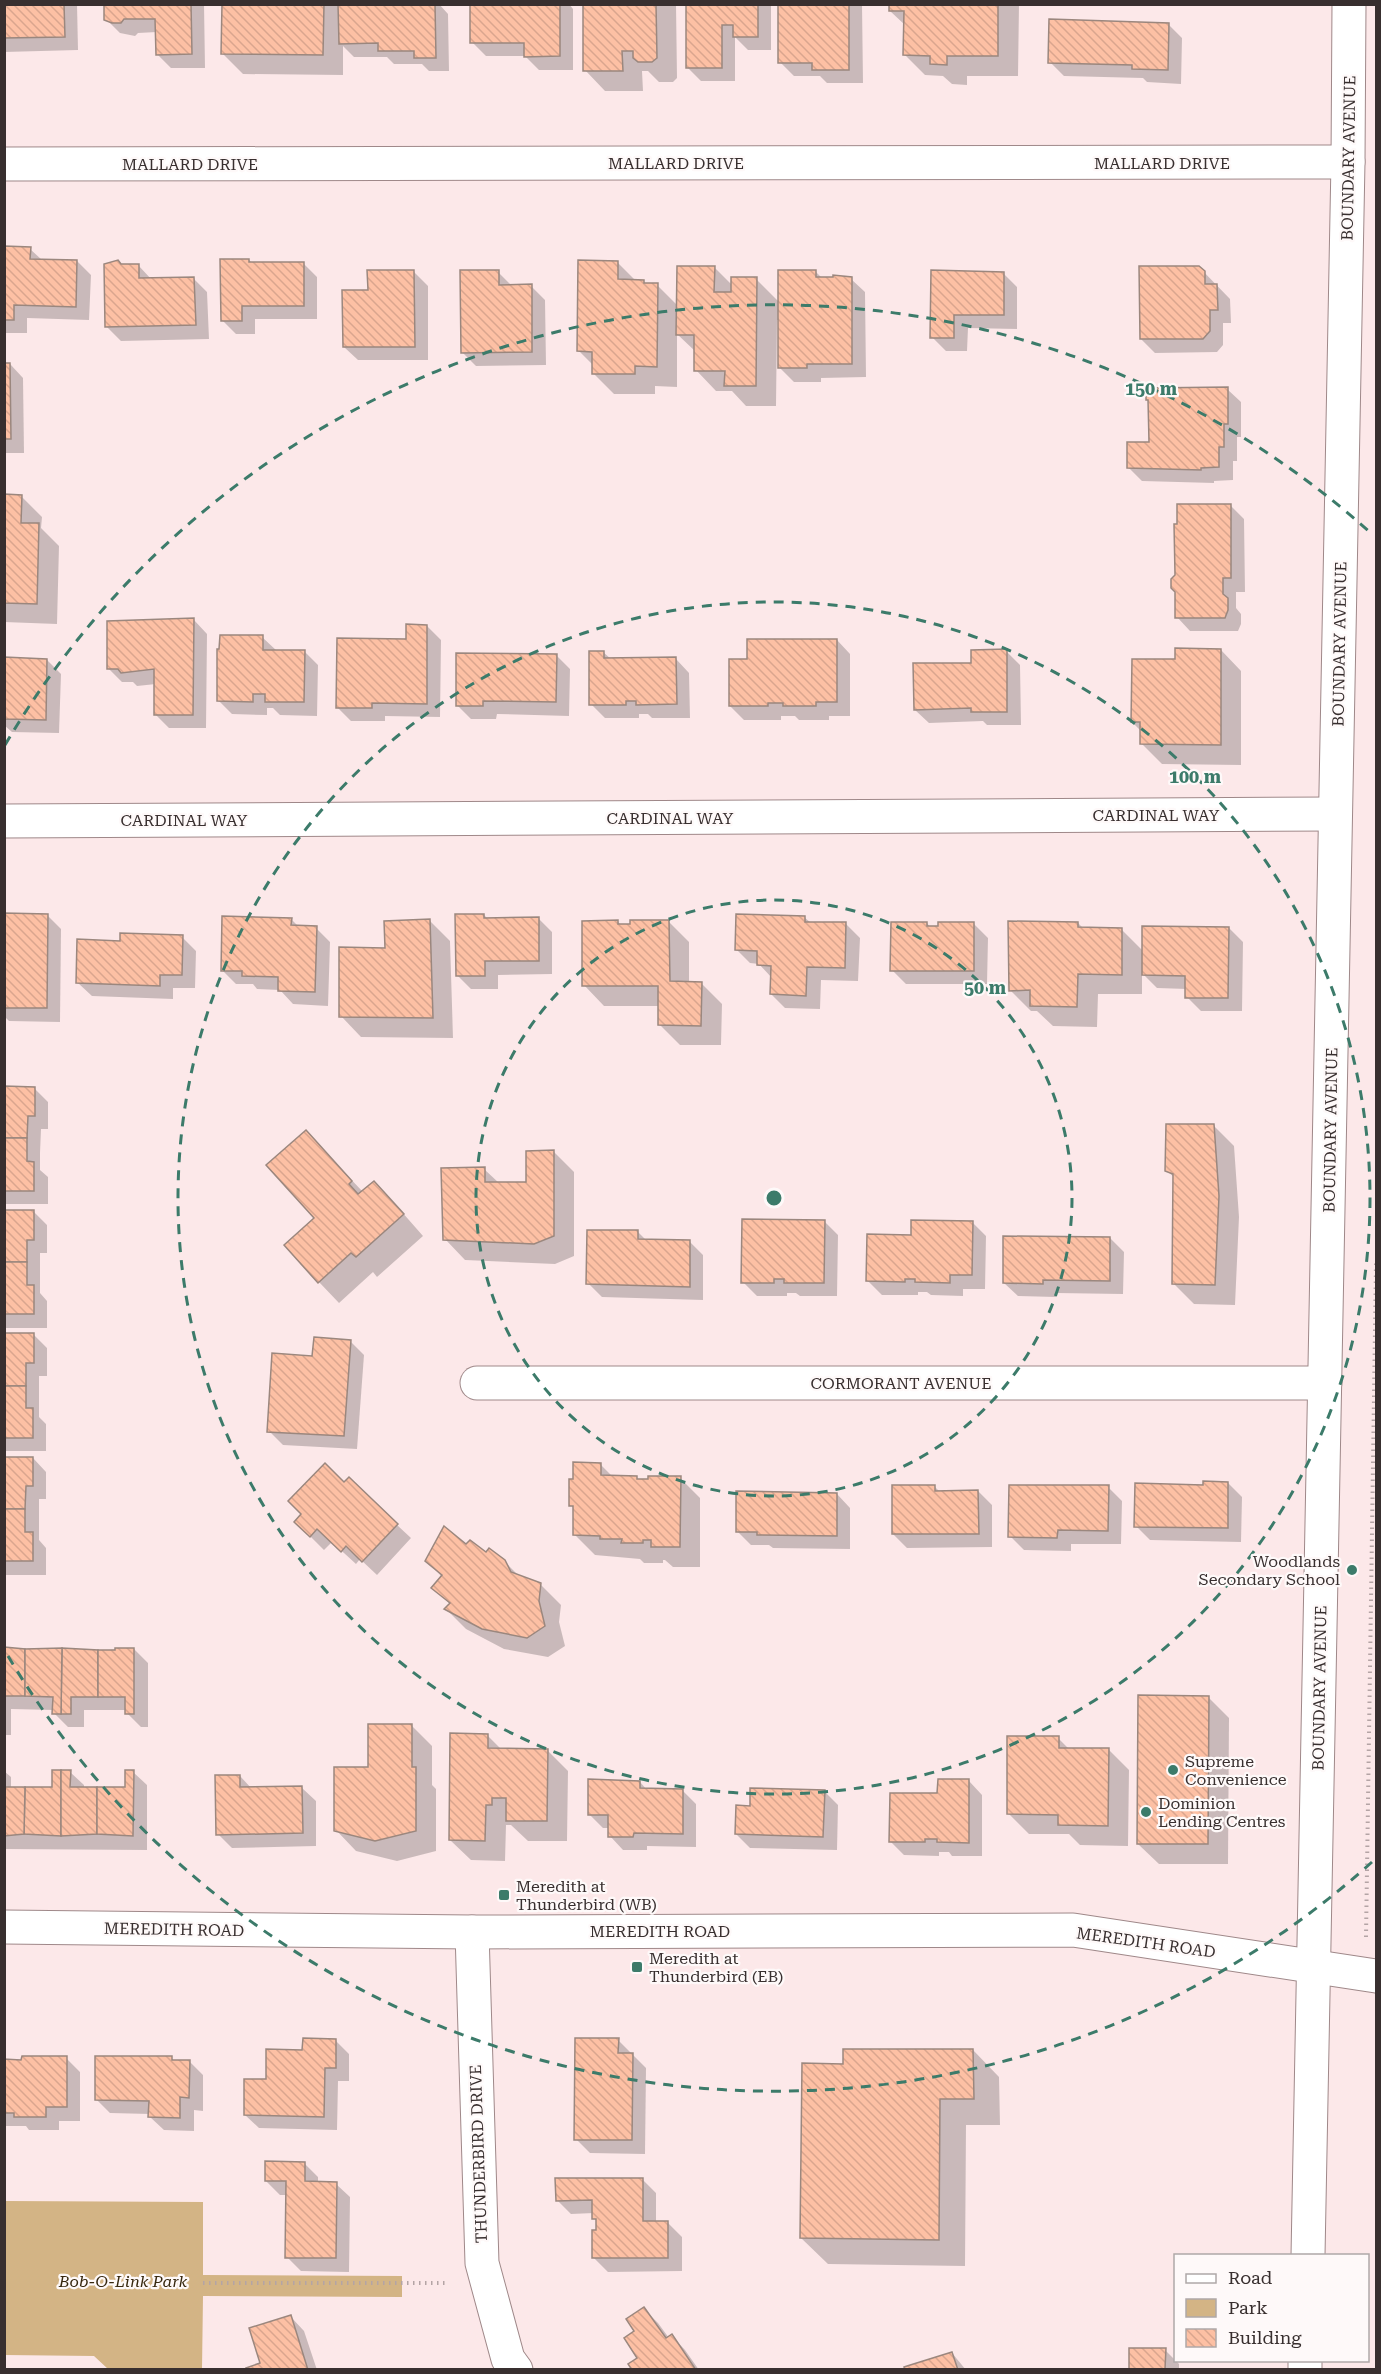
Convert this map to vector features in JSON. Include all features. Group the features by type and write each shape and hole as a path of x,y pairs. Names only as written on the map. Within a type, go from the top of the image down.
{"street":[{"name":"BOUNDARY AVENUE","path":"1308,2254 1348,162 1349,4"},
{"name":"MALLARD DRIVE","path":"4,164 1348,162"},
{"name":"CARDINAL WAY","path":"4,821 1335,814"},
{"name":"CORMORANT AVENUE","path":"477,1383 1325,1383"},
{"name":"MEREDITH ROAD","path":"4,1927 472,1932 1073,1930 1371,1976"},
{"name":"THUNDERBIRD DRIVE","path":"472,1932 482,2263 508,2359 516,2370"}],"path":[{"path":"1371,1976 1377,1263"},
{"path":"203,2283 487,2283"}],"green space":[{"name":"Bob-O-Link Park","path":"5,2201 203,2202 203,2275 402,2276 402,2297 203,2296 202,2369 108,2369 94,2356 5,2355"}],"building":[{"path":"4,4 64,4 65,37 4,38"},
{"path":"104,4 191,4 192,54 156,55 155,19 124,19 121,23 112,23 104,20"},
{"path":"222,4 324,4 323,55 221,54"},
{"path":"338,4 435,4 436,58 414,58 414,51 378,51 378,43 339,44"},
{"path":"470,4 560,4 560,56 524,57 524,43 470,43"},
{"path":"583,4 656,4 657,58 652,62 638,62 633,58 633,51 622,51 623,71 583,71"},
{"path":"686,4 758,4 758,37 733,37 733,25 722,25 722,68 686,68"},
{"path":"778,4 849,4 849,70 812,70 812,63 778,63"},
{"path":"889,4 998,4 998,56 947,56 947,65 930,64 930,56 903,55 904,11 889,11"},
{"path":"1049,19 1169,23 1168,70 1132,69 1132,65 1048,63"},
{"path":"4,246 31,247 30,259 77,260 76,307 14,305 14,320 4,320"},
{"path":"220,259 249,259 249,262 304,262 304,306 242,306 242,321 221,321"},
{"path":"118,260 121,264 139,264 139,278 194,277 196,325 105,327 104,264"},
{"path":"578,260 618,261 618,279 658,283 657,367 635,366 635,374 592,374 592,352 577,351"},
{"path":"677,266 715,266 714,292 731,292 731,277 757,277 756,386 724,386 725,371 694,371 694,335 676,335"},
{"path":"1139,266 1199,266 1205,271 1205,284 1217,284 1218,310 1210,310 1210,331 1203,339 1140,339"},
{"path":"367,270 414,270 415,347 343,347 342,290 368,290"},
{"path":"460,270 499,270 499,285 532,284 532,352 461,353"},
{"path":"778,270 816,270 816,277 833,277 833,275 852,277 852,364 807,364 807,368 778,368"},
{"path":"931,270 1004,272 1004,315 954,315 954,338 930,338"},
{"path":"4,363 10,363 11,439 4,439"},
{"path":"1228,387 1228,424 1224,424 1224,447 1219,447 1219,467 1201,468 1201,470 1127,468 1127,442 1149,442 1146,388"},
{"path":"4,494 22,495 21,523 39,523 37,604 4,603"},
{"path":"1177,504 1231,504 1231,578 1223,578 1223,594 1228,598 1225,618 1175,618 1175,592 1171,588 1171,579 1175,575 1174,524 1177,524"},
{"path":"194,618 193,715 154,715 154,669 121,673 118,669 107,669 107,621"},
{"path":"406,624 427,625 427,704 372,703 372,708 336,708 337,638 406,639"},
{"path":"220,635 263,635 263,650 305,650 304,702 265,702 265,694 253,694 253,702 217,701 217,649 219,649"},
{"path":"747,639 837,639 837,702 816,702 816,706 783,706 783,703 768,703 768,706 729,706 729,659 747,659"},
{"path":"1175,648 1221,649 1221,745 1140,744 1140,722 1131,722 1132,659 1175,659"},
{"path":"1007,649 1007,712 971,712 971,708 914,710 913,663 971,663 971,650"},
{"path":"589,651 604,651 604,658 676,657 677,704 636,705 636,701 626,701 626,705 589,705"},
{"path":"456,653 557,654 556,702 483,701 483,706 456,706"},
{"path":"4,657 47,659 46,720 4,719"},
{"path":"4,913 48,914 47,1008 4,1008"},
{"path":"455,914 484,914 484,918 539,917 539,961 485,961 485,976 456,976"},
{"path":"736,914 805,916 805,922 846,922 845,968 807,967 806,996 770,994 771,966 757,965 757,951 735,950"},
{"path":"222,916 292,918 291,925 317,926 315,992 278,991 278,977 242,976 242,971 221,971"},
{"path":"430,919 433,1018 339,1017 339,947 385,948 384,921"},
{"path":"618,920 618,924 630,924 630,920 669,920 670,981 702,982 701,1026 658,1025 658,986 582,986 582,921"},
{"path":"1008,921 1078,922 1078,927 1122,928 1122,975 1078,974 1077,1007 1030,1006 1030,990 1009,991"},
{"path":"891,922 927,922 927,926 938,926 938,922 974,922 974,971 890,971"},
{"path":"1142,926 1229,927 1228,998 1185,998 1185,976 1142,975"},
{"path":"120,933 183,935 182,975 160,975 160,986 76,983 77,939 120,941"},
{"path":"4,1086 35,1087 35,1116 28,1116 27,1138 4,1138"},
{"path":"1166,1124 1214,1124 1219,1196 1215,1285 1172,1284 1173,1174 1165,1171"},
{"path":"306,1130 352,1181 349,1184 358,1194 374,1181 404,1214 356,1257 351,1253 318,1283 284,1245 314,1218 266,1165"},
{"path":"4,1138 27,1138 27,1161 34,1162 34,1191 4,1191"},
{"path":"554,1150 554,1236 534,1244 443,1240 441,1168 485,1167 485,1182 526,1182 526,1151"},
{"path":"4,1210 34,1210 34,1240 27,1240 27,1262 4,1262"},
{"path":"742,1219 825,1220 824,1283 784,1283 784,1279 774,1279 774,1283 741,1283"},
{"path":"911,1220 973,1221 972,1275 950,1275 950,1283 915,1282 915,1279 905,1279 905,1282 866,1281 867,1234 911,1235"},
{"path":"587,1230 638,1230 638,1239 690,1240 690,1287 586,1284"},
{"path":"1003,1236 1110,1237 1110,1281 1043,1280 1043,1284 1003,1283"},
{"path":"4,1262 27,1262 27,1285 34,1285 34,1314 4,1314"},
{"path":"4,1333 34,1333 34,1363 26,1363 26,1386 4,1386"},
{"path":"314,1337 351,1340 344,1436 267,1432 272,1353 312,1356"},
{"path":"4,1386 26,1386 26,1408 33,1408 33,1438 4,1438"},
{"path":"4,1457 33,1457 33,1486 26,1486 25,1509 4,1509"},
{"path":"573,1462 601,1463 601,1475 637,1476 637,1479 648,1479 648,1476 681,1476 680,1547 651,1547 651,1540 643,1540 643,1543 621,1543 622,1539 573,1535 573,1506 569,1506 569,1479 573,1479"},
{"path":"325,1463 344,1482 349,1477 398,1524 362,1562 346,1546 341,1552 317,1529 310,1537 294,1522 301,1514 288,1501"},
{"path":"1203,1481 1228,1482 1228,1528 1134,1527 1135,1483 1203,1485"},
{"path":"892,1485 935,1485 935,1491 978,1490 979,1534 892,1534"},
{"path":"1009,1485 1109,1485 1108,1531 1058,1530 1057,1538 1008,1537"},
{"path":"736,1491 837,1493 837,1536 757,1535 757,1532 736,1532"},
{"path":"4,1509 25,1509 25,1532 33,1532 33,1561 4,1561"},
{"path":"444,1526 466,1544 470,1540 486,1552 489,1548 505,1560 511,1572 541,1583 539,1601 545,1626 527,1638 482,1629 444,1609 450,1603 431,1588 442,1575 425,1561"},
{"path":"4,1647 25,1649 25,1696 4,1696"},
{"path":"62,1648 98,1650 98,1697 71,1697 71,1714 61,1714"},
{"path":"62,1648 61,1714 52,1714 53,1697 25,1696 25,1649"},
{"path":"115,1648 134,1648 134,1714 125,1714 125,1697 98,1697 98,1650 115,1650"},
{"name":"Supreme Convenience","path":"1138,1695 1209,1696 1208,1844 1137,1844"},
{"path":"368,1724 412,1724 412,1767 416,1767 416,1831 375,1841 334,1831 334,1767 368,1767"},
{"path":"450,1733 488,1734 488,1748 548,1749 547,1821 506,1821 506,1798 492,1798 492,1805 486,1805 485,1841 449,1840"},
{"path":"1007,1736 1059,1736 1059,1748 1109,1748 1108,1826 1058,1825 1058,1815 1007,1814"},
{"path":"52,1770 61,1770 61,1836 24,1834 25,1787 52,1787"},
{"path":"61,1770 71,1770 70,1787 97,1787 97,1834 61,1836"},
{"path":"125,1770 134,1770 133,1836 97,1834 97,1787 125,1787"},
{"path":"215,1775 240,1775 240,1787 302,1786 303,1833 216,1835"},
{"path":"588,1779 640,1781 640,1788 683,1789 683,1834 634,1833 633,1837 608,1837 608,1815 588,1815"},
{"path":"938,1779 969,1779 969,1843 937,1842 937,1839 925,1839 925,1842 889,1842 890,1793 937,1793"},
{"path":"4,1787 25,1787 24,1834 4,1836"},
{"path":"750,1788 825,1790 823,1837 735,1834 736,1805 750,1806"},
{"path":"303,2038 336,2039 336,2068 325,2068 324,2117 244,2115 244,2079 266,2079 266,2049 302,2050"},
{"path":"575,2038 619,2038 618,2053 633,2053 632,2140 574,2140"},
{"path":"843,2049 973,2049 974,2099 940,2099 939,2240 800,2238 802,2063 843,2064"},
{"path":"22,2056 67,2056 67,2107 46,2107 46,2117 14,2117 14,2113 4,2113 4,2059 21,2060"},
{"path":"95,2056 172,2056 172,2060 190,2060 189,2098 180,2097 180,2118 148,2117 149,2101 95,2100"},
{"path":"265,2161 305,2162 305,2181 337,2182 336,2258 285,2258 286,2181 265,2181"},
{"path":"555,2178 643,2178 643,2221 668,2221 668,2258 592,2258 592,2230 596,2230 596,2219 592,2219 592,2200 556,2201"},
{"path":"644,2307 666,2338 672,2334 696,2370 632,2370 628,2364 637,2358 624,2338 634,2331 626,2319"},
{"path":"291,2315 308,2370 247,2370 246,2368 260,2363 249,2328"},
{"path":"1129,2348 1166,2348 1165,2369 1178,2370 1129,2370"},
{"path":"952,2352 958,2370 905,2370 904,2367"}],"place":[{"name":"Woodlands Secondary School","path":"1352,1570"},
{"name":"Supreme Convenience","path":"1173,1770"},
{"name":"Dominion Lending Centres","path":"1146,1812"},
{"name":"Meredith at Thunderbird (WB)","path":"504,1895"},
{"name":"Meredith at Thunderbird (EB)","path":"637,1967"}]}
